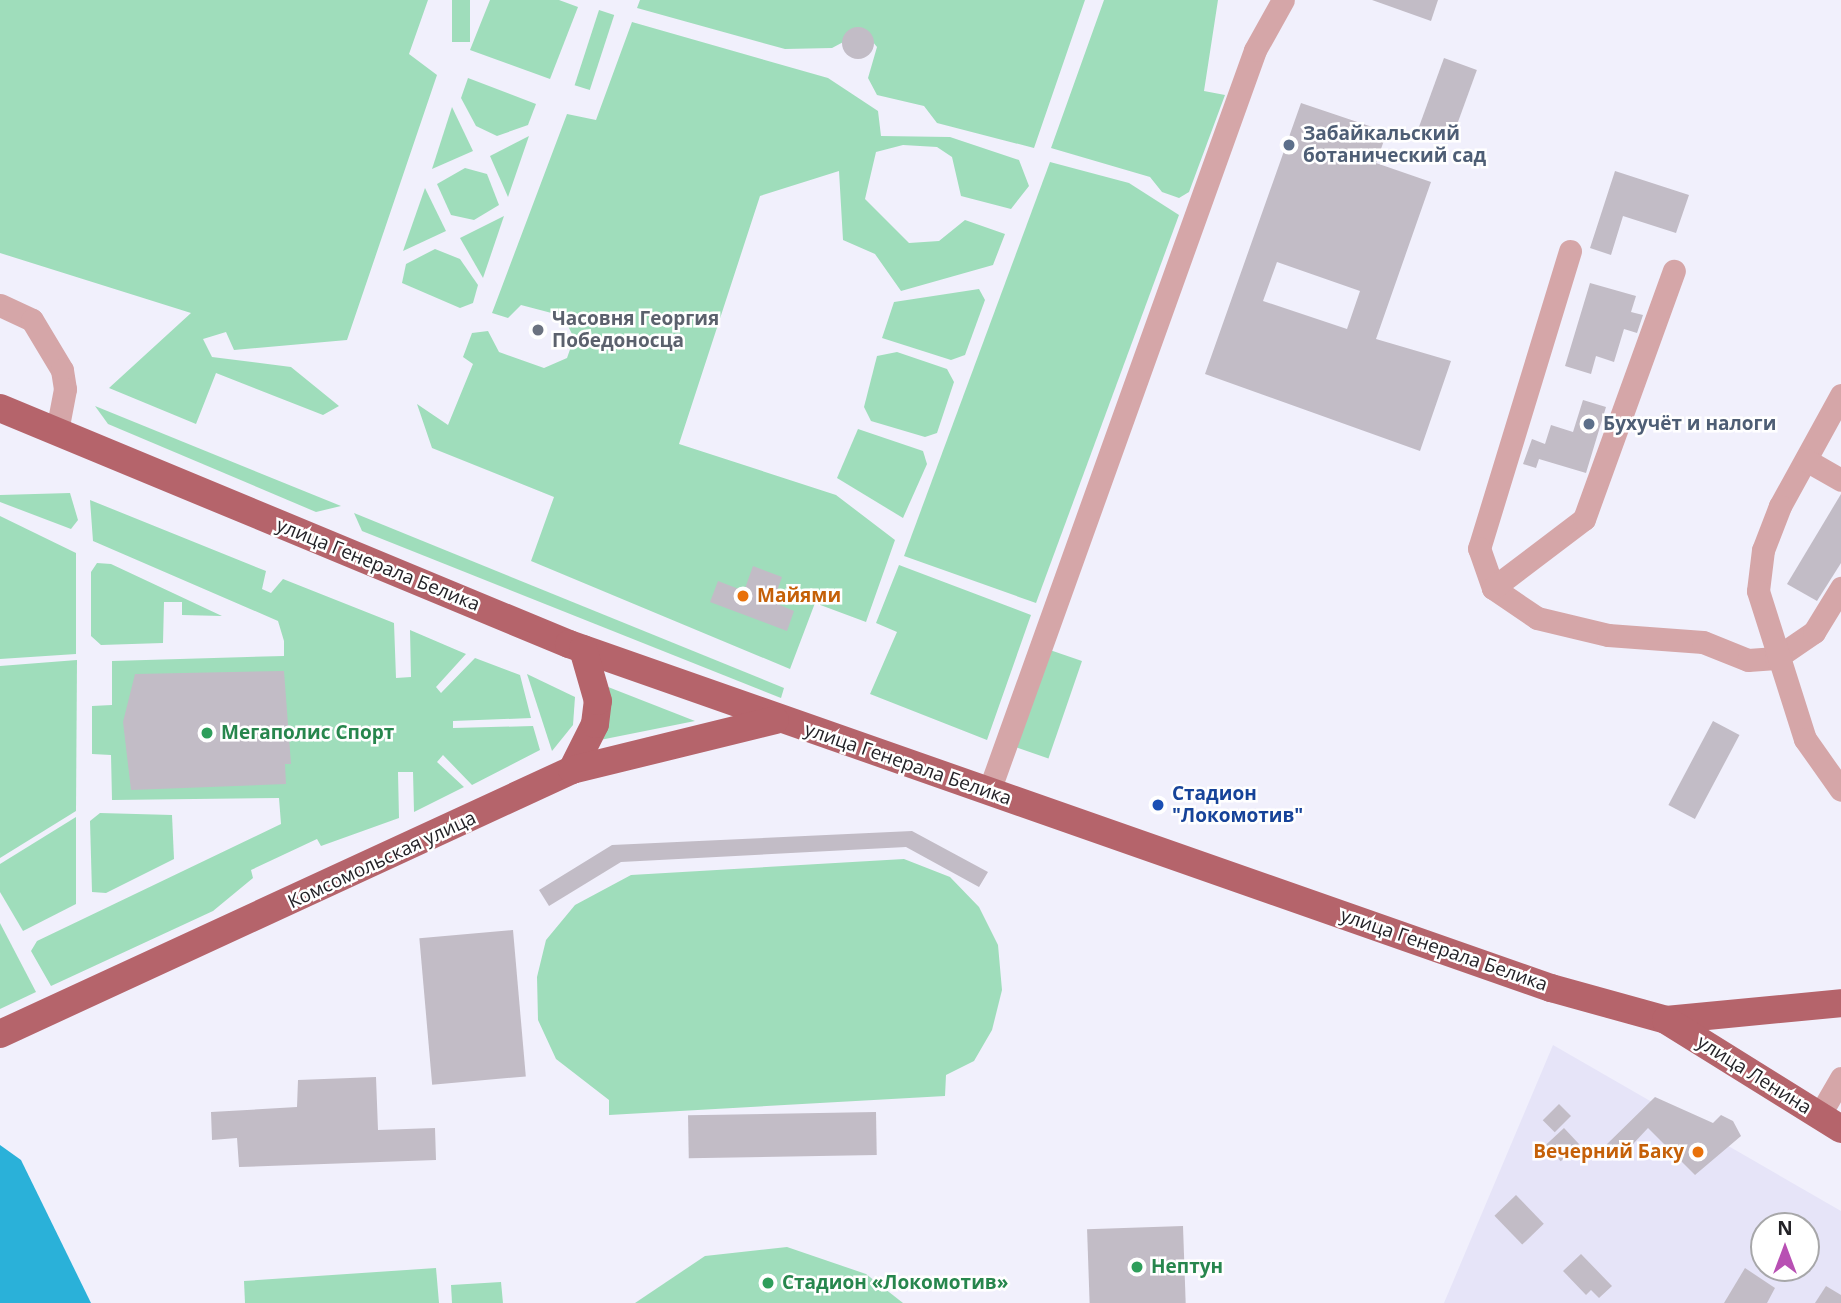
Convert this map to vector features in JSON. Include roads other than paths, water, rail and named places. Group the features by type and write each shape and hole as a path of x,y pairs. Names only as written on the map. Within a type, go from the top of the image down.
{"main road":[{"name":"улица Генерала Белика","path":"0,408 583,649 775,720 989,791 1551,988 1666,1020 1841,1003"},
{"path":"572,770 595,724 598,701 583,649"},
{"name":"Комсомольская улица","path":"0,1034 572,770 775,720"},
{"name":"улица Ленина","path":"1666,1020 1830,1122"}],"street":[{"path":"989,791 1255,50 1283,0"},
{"path":"1570,251 1479,548 1493,588 1537,618 1608,635 1703,642 1748,660 1776,657 1814,632 1841,588"},
{"path":"1493,588 1584,519 1674,271"},
{"path":"0,305 32,320 62,370 65,389 57,431"},
{"path":"1841,395 1763,550 1758,591 1776,657 1805,739 1841,790"},
{"path":"1806,460 1841,480"},
{"path":"1830,1122 1841,1078"}],"water":[{"path":"0,1145 21,1160 91,1303 0,1303"}],"place":[{"name":"Забайкальский ботанический сад","path":"1289,145"},
{"name":"Часовня Георгия Победоносца","path":"538,330"},
{"name":"Бухучёт и налоги","path":"1589,424"},
{"name":"Майями","path":"743,596"},
{"name":"Мегаполис Спорт","path":"207,733"},
{"name":"Стадион \"Локомотив\"","path":"1158,805"},
{"name":"Вечерний Баку","path":"1698,1152"},
{"name":"Нептун","path":"1137,1267"},
{"name":"Стадион «Локомотив»","path":"768,1283"}]}
